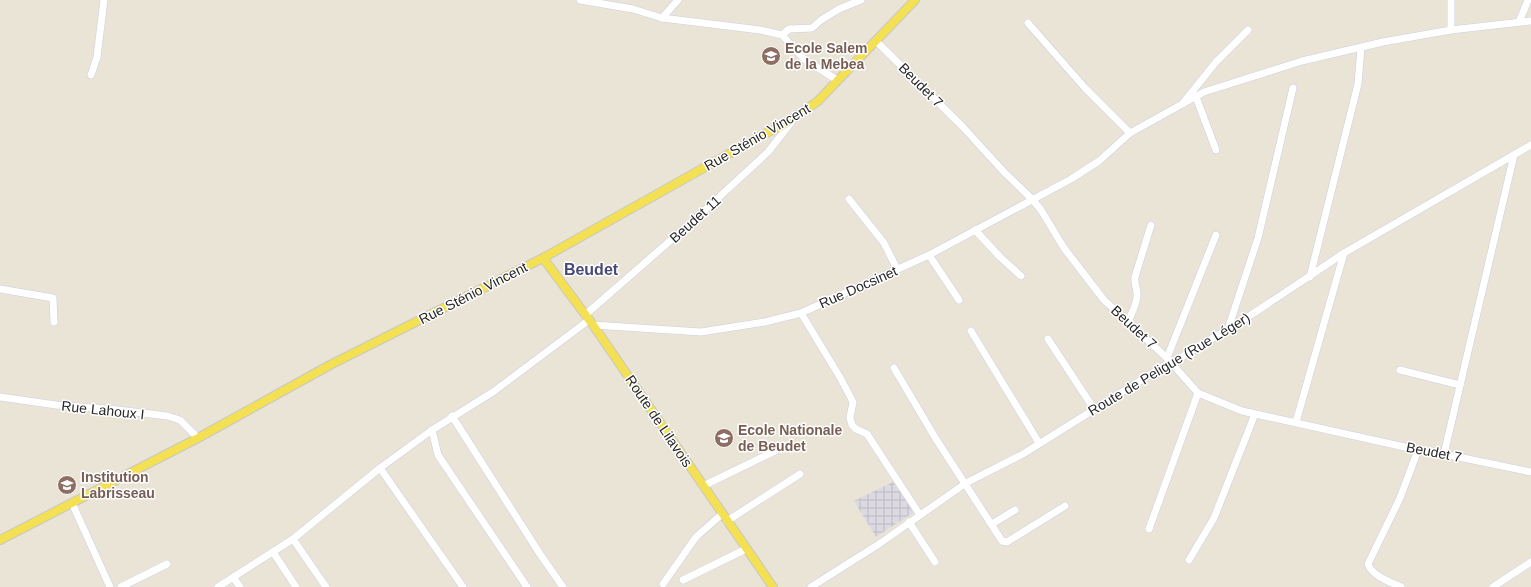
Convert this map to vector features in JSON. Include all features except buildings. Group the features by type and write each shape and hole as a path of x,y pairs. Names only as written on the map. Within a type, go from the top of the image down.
{"main road":[{"name":"Rue Sténio Vincent","path":"0,540 198,438 330,366 543,258 766,133 782,126 818,101 914,0"},
{"name":"Route de Lilavois","path":"543,258 589,320 773,587"}],"street":[{"path":"90,75 97,57 104,0"},
{"path":"580,0 633,9 662,18 760,30 782,35 804,59 837,80"},
{"path":"662,18 678,0"},
{"path":"782,35 789,29 812,28 821,20 839,9 861,0"},
{"path":"1451,0 1451,30"},
{"path":"1519,22 1528,0"},
{"name":"Rue Docsinet","path":"589,320 701,332 765,322 801,312 929,255 1071,179 1099,161 1130,133 1204,92 1302,61 1383,42 1451,30 1531,21"},
{"path":"1028,23 1085,88 1130,133"},
{"path":"1181,105 1216,62 1248,30"},
{"name":"Beudet 7","path":"876,41 962,126 1004,172 1032,199 1041,210 1064,248 1104,300 1168,360 1198,393 1242,411 1418,450 1531,472"},
{"path":"1310,277 1358,84 1362,48"},
{"path":"1228,329 1258,238 1293,88"},
{"path":"1196,97 1216,150"},
{"name":"Beudet 11","path":"218,587 293,539 380,468 452,416 493,392 589,320 768,152 797,116"},
{"name":"Route de Peligue (Rue Léger)","path":"811,587 879,544 966,483 1039,444 1168,360 1180,358 1228,329 1310,277 1344,253 1531,145"},
{"path":"1444,454 1514,155"},
{"path":"849,199 884,243 897,269"},
{"path":"1128,322 1137,298 1137,293 1134,286 1135,277 1151,225"},
{"path":"976,230 1000,257 1021,276"},
{"path":"1168,360 1216,235"},
{"path":"1296,422 1344,253"},
{"path":"929,255 959,300"},
{"path":"0,289 53,298 54,322"},
{"path":"801,312 854,402 850,418 852,425 856,429 867,434 920,515"},
{"path":"971,331 1039,444"},
{"path":"1048,339 1094,409"},
{"path":"894,368 936,439 1002,540 1007,542 1065,506"},
{"path":"1400,370 1460,385"},
{"path":"1149,529 1198,393"},
{"name":"Rue Lahoux I","path":"0,398 166,416 180,420 198,438"},
{"path":"1189,560 1214,518 1255,414"},
{"path":"452,416 540,554 563,587"},
{"path":"432,430 438,455 527,587"},
{"path":"1401,587 1374,572 1370,569 1368,564 1400,498 1418,450"},
{"path":"703,486 775,451"},
{"path":"380,468 463,587"},
{"path":"663,584 700,532 800,474"},
{"path":"72,503 110,587"},
{"path":"992,524 1015,510"},
{"path":"910,522 934,562"},
{"path":"293,539 326,587"},
{"path":"683,580 746,548"},
{"path":"273,552 296,587"},
{"path":"1493,587 1531,562"},
{"path":"121,587 167,564"},
{"path":"233,577 240,587"}],"shaded area":[{"path":"893,482 914,512 876,537 854,501"}],"place":[{"name":"Ecole Salem de la Mebea","path":"771,56"},
{"name":"Ecole Nationale de Beudet","path":"724,438"},
{"name":"Institution Labrisseau","path":"67,485"}],"district":[{"name":"Beudet","path":"591,269"}]}
